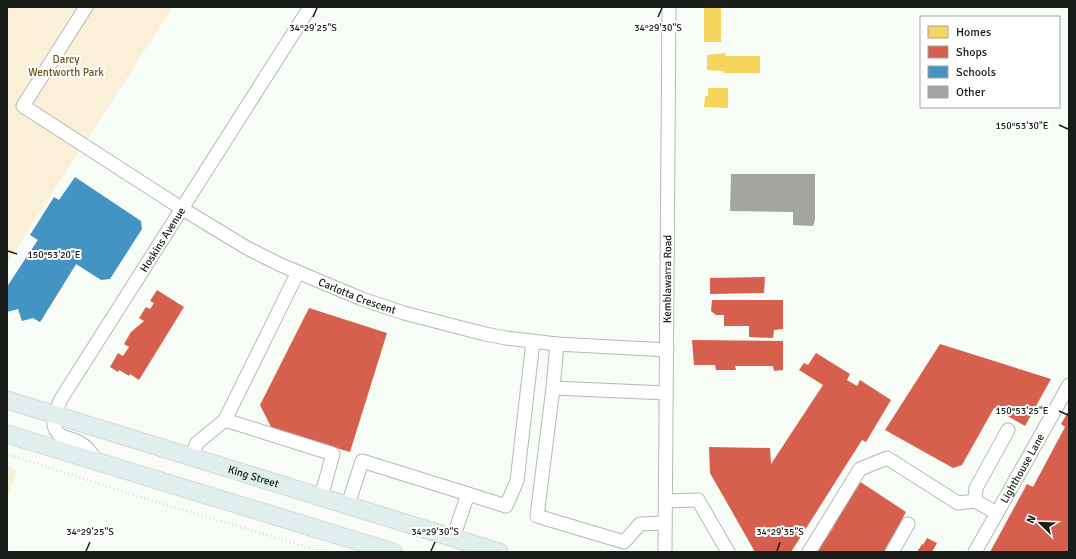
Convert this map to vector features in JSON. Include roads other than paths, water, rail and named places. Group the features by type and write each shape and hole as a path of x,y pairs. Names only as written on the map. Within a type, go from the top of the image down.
{"main road":[{"name":"King Street","path":"7,400 499,552"},
{"path":"7,434 393,552"}],"street":[{"name":"Carlotta Crescent","path":"86,7 23,106 181,208 247,248 270,260 362,299 404,313 485,334 557,344 667,350"},
{"name":"Hoskins Avenue","path":"54,414 61,399 181,208 310,7"},
{"name":"Kemblawarra Road","path":"665,552 669,7"},
{"path":"192,457 197,443 225,420 298,272"},
{"path":"348,505 362,461 506,506 517,481 533,341"},
{"path":"557,344 537,516 624,542 640,524 665,523"},
{"name":"Lighthouse Lane","path":"975,552 1069,385"},
{"path":"553,388 666,393"},
{"path":"54,414 53,418 58,432 79,442 87,448 96,462"},
{"path":"225,420 333,454 321,497"},
{"path":"975,500 976,488 1008,430"},
{"path":"808,552 860,470 887,458 958,502 975,500 997,513"},
{"path":"453,538 468,494"},
{"path":"665,501 698,500 728,552"},
{"path":"892,552 908,524"}],"park label":[{"name":"Darcy Wentworth Park","path":"66,65"}]}
